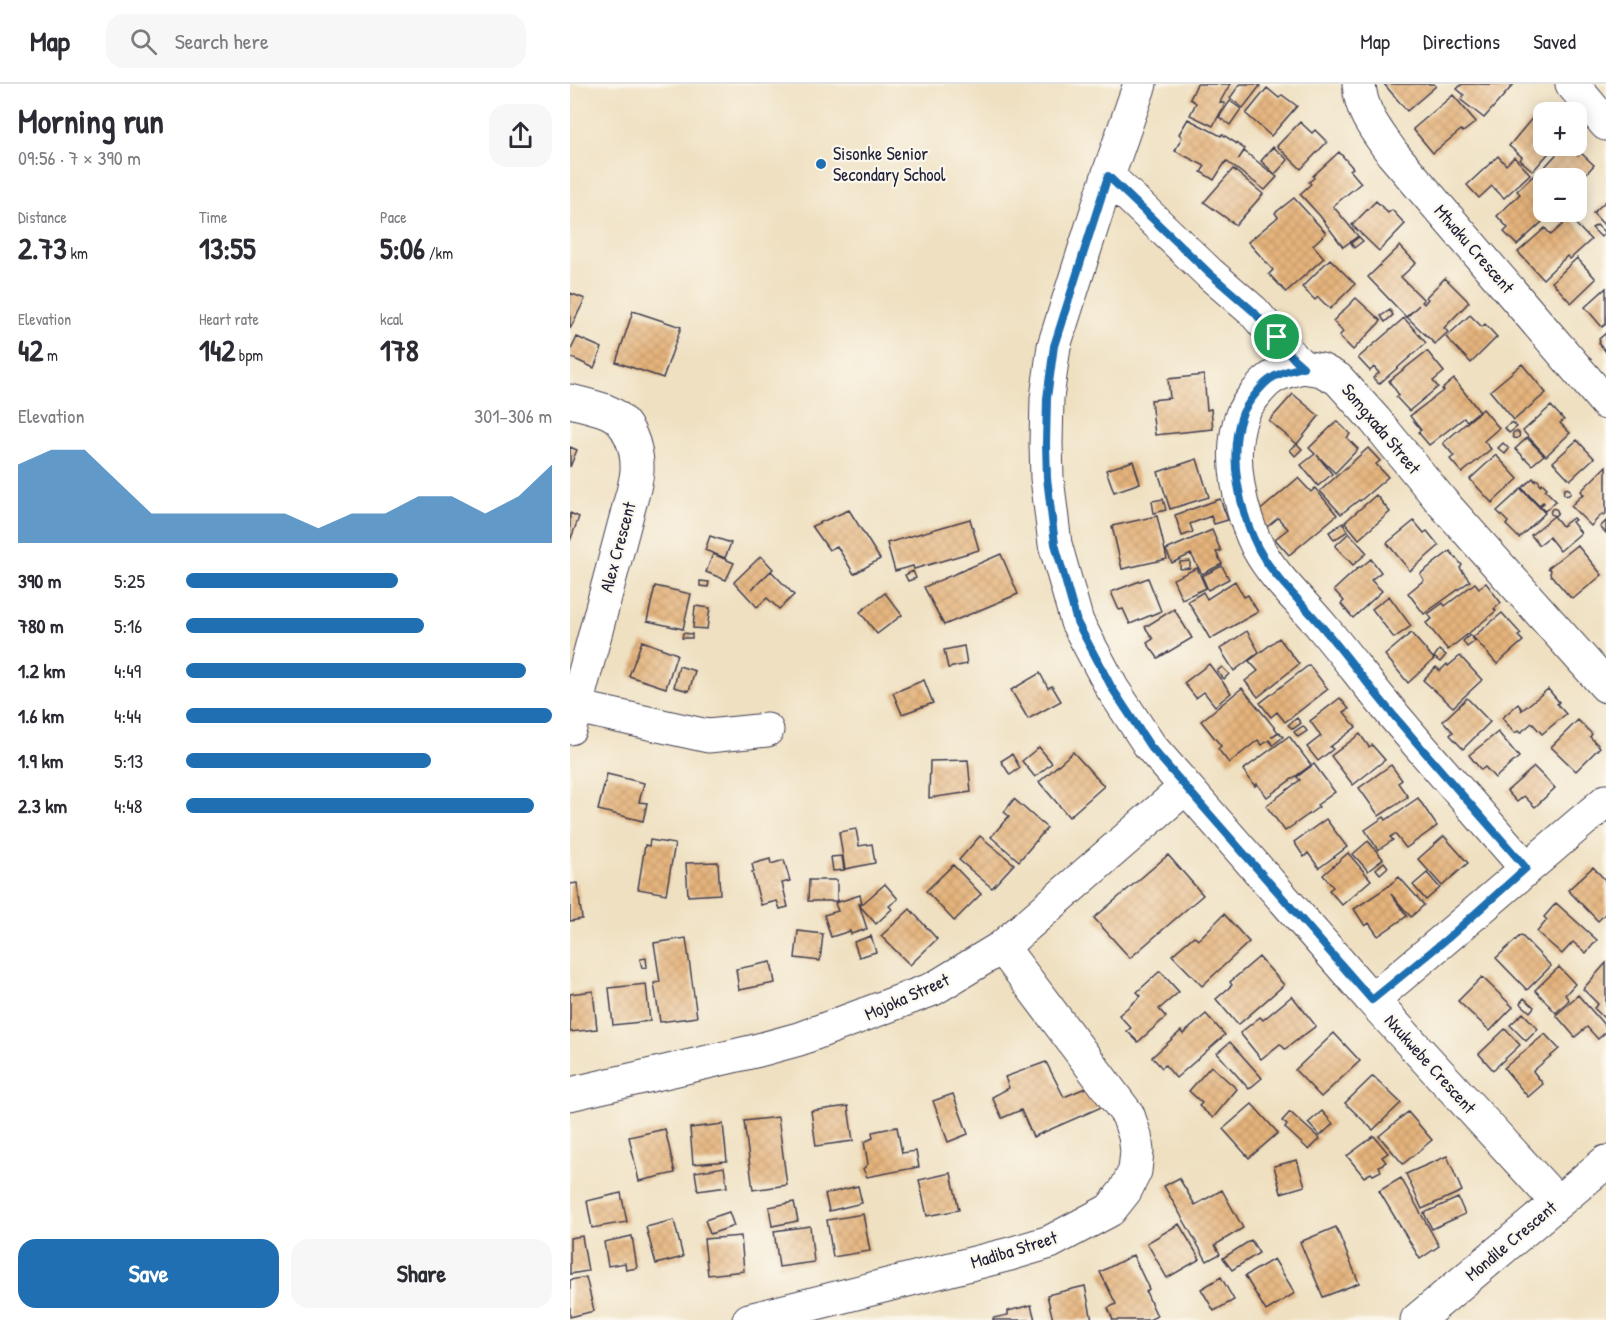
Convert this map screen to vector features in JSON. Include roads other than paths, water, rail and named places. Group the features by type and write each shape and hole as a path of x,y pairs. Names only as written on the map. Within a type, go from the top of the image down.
{"street":[{"name":"Nxukwebe Crescent","path":"1140,84 1054,346 1047,398 1047,478 1055,544 1077,622 1112,688 1150,746 1372,1000 1557,1202"},
{"name":"Mtwaku Crescent","path":"1359,84 1360,96 1368,120 1392,153 1606,403"},
{"path":"1572,84 1606,124"},
{"path":"1108,176 1209,273 1254,312 1303,367"},
{"path":"1303,367 1270,379 1242,414 1235,463 1246,518 1258,548 1276,575 1324,629 1399,723 1526,868"},
{"name":"Somgxada Street","path":"1303,367 1322,370 1338,379 1357,398 1443,502 1606,686"},
{"name":"Alex Crescent","path":"570,401 608,412 621,421 633,438 637,471 573,718"},
{"path":"573,718 708,736 767,730"},
{"name":"Mojoka Street","path":"570,1094 800,1039 933,989 1002,947 1186,787"},
{"path":"1372,1000 1448,938 1606,801"},
{"name":"Madiba Street","path":"749,1320 1050,1242 1110,1210 1125,1191 1135,1171 1137,1151 1128,1115 1002,947"},
{"name":"Mondile Crescent","path":"1417,1320 1606,1162"}],"place":[{"name":"Sisonke Senior Secondary School","path":"821,164"}]}
